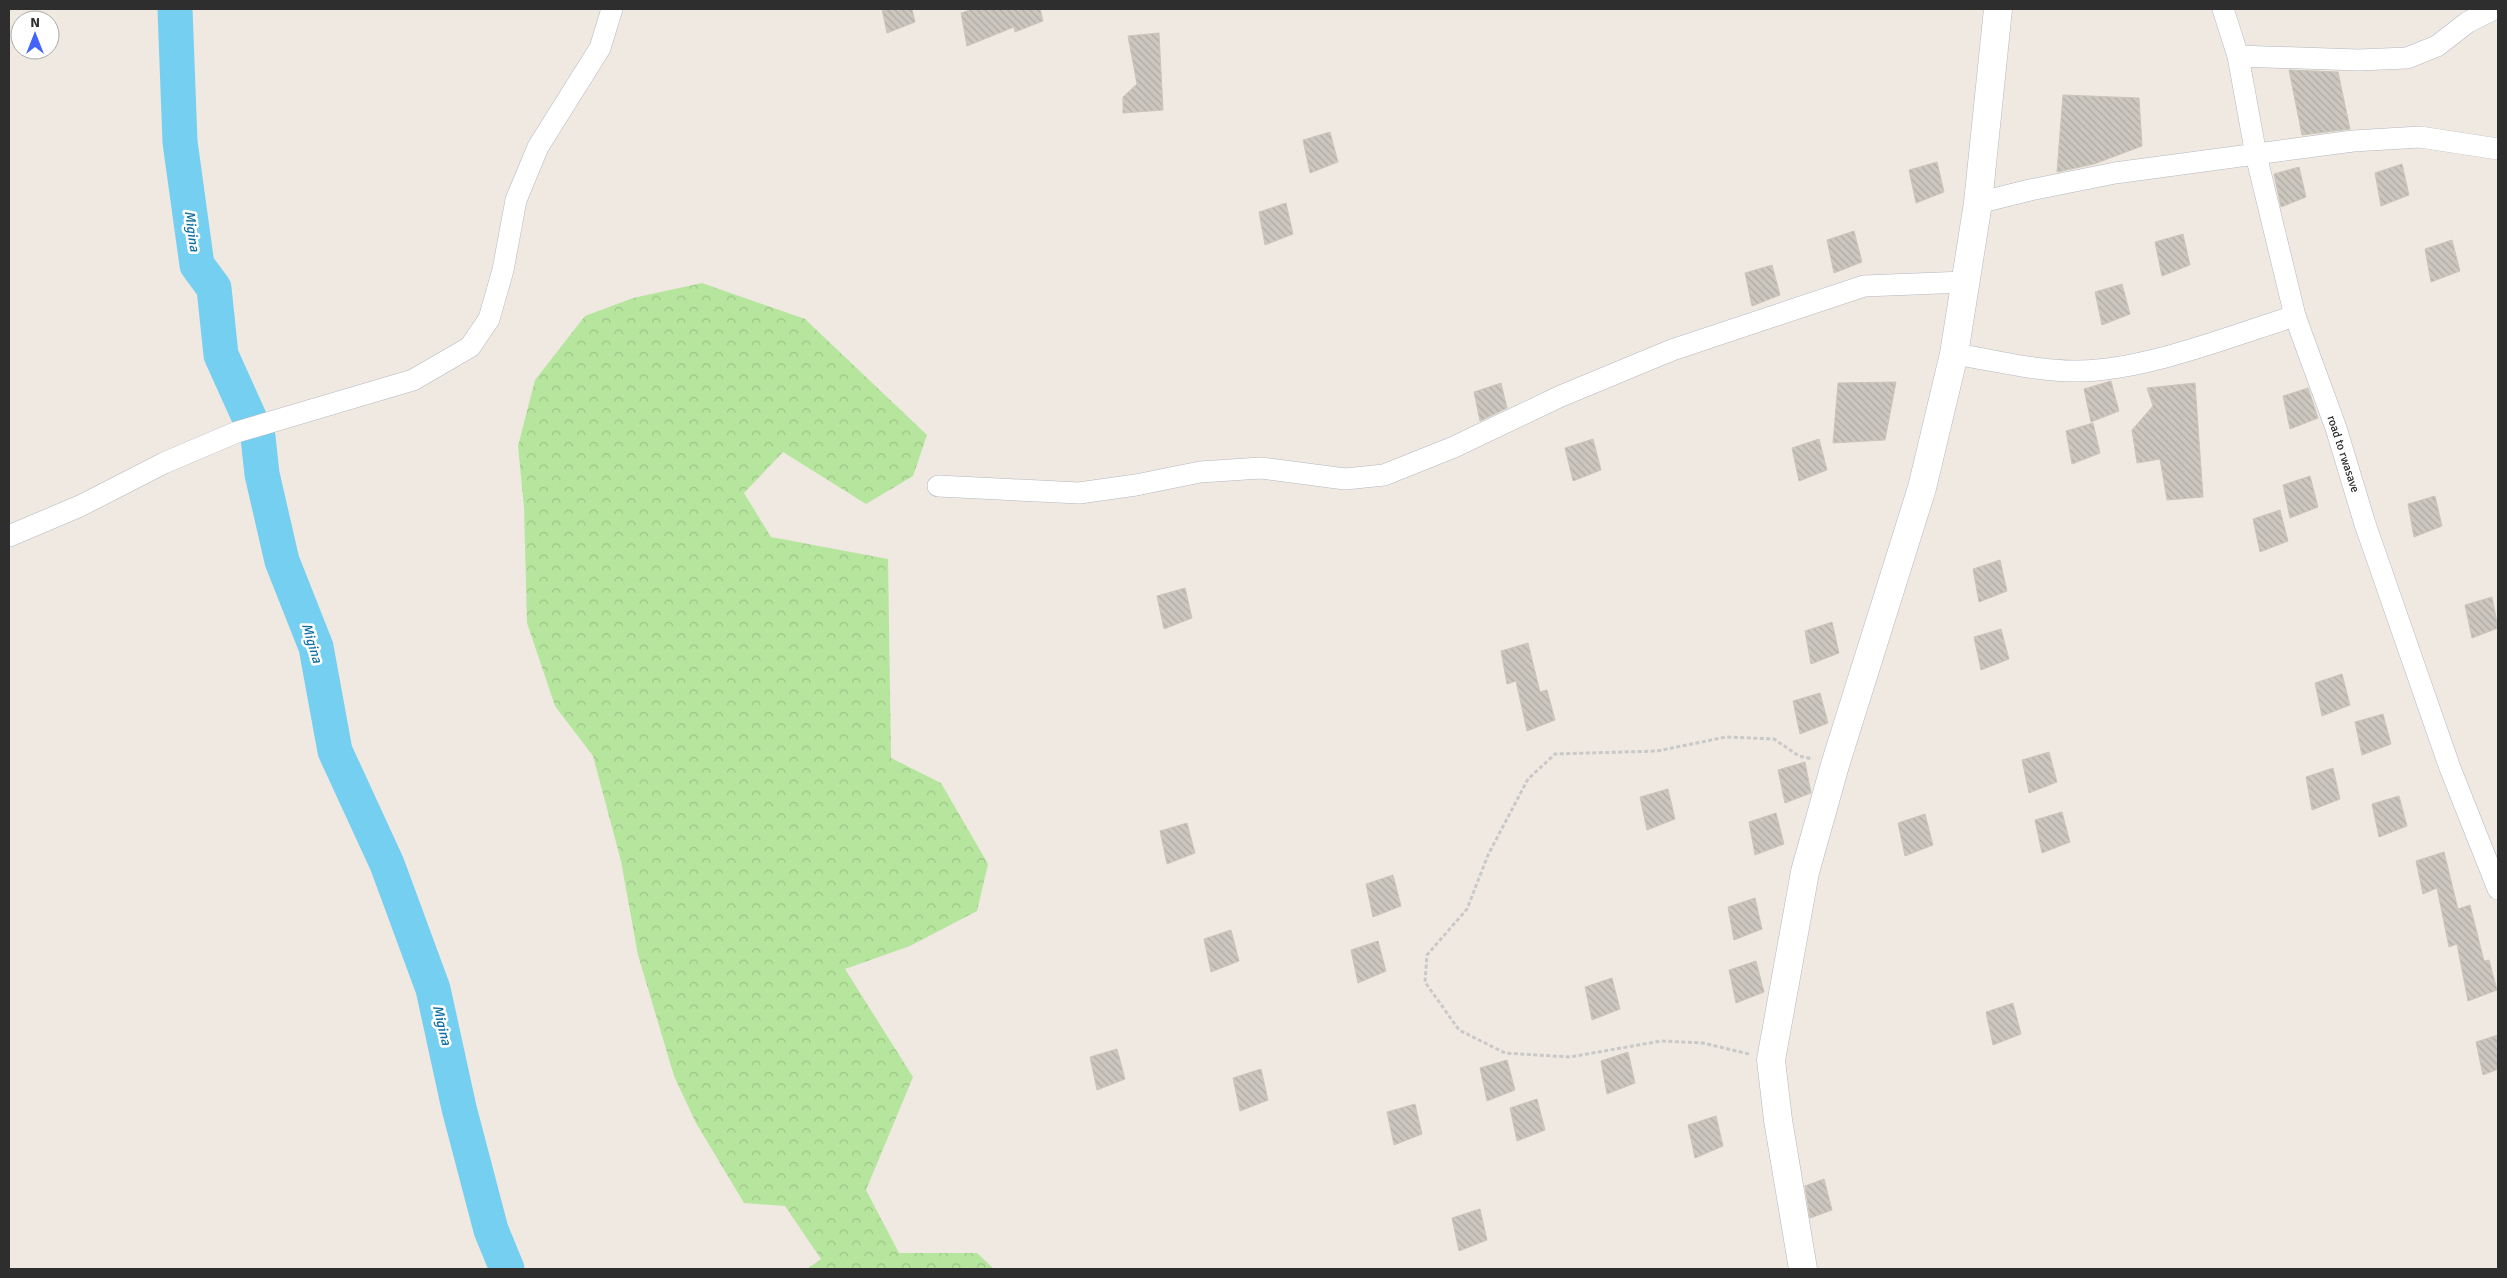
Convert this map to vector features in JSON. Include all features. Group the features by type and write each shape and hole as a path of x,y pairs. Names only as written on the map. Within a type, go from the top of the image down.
{"main road":[{"path":"1803,1269 1778,1120 1771,1060 1805,872 1835,765 1922,488 1954,354 1978,203 1998,9"}],"street":[{"path":"9,536 80,506 164,463 238,432 264,422 413,380 470,347 489,319 503,270 519,191 538,147 600,48 612,9"},
{"name":"road to rwasave","path":"2223,9 2238,56 2256,156 2295,316 2336,428 2365,524 2444,750 2498,889"},
{"path":"2238,56 2358,60 2406,58 2437,46 2468,22 2494,9"},
{"path":"1978,203 2115,173 2256,156 2353,141 2420,137 2498,148"},
{"path":"938,486 1080,493 1136,485 1200,472 1262,468 1344,479 1384,475 1454,447 1561,396 1672,350 1864,286 1965,282"},
{"path":"1954,354 2078,371 2136,365 2295,316"}],"path":[{"path":"1771,1060 1703,1043 1661,1041 1570,1057 1505,1053 1459,1030 1425,982 1427,955 1468,909 1488,855 1528,779 1555,754 1658,751 1726,737 1774,739 1799,756 1835,765"}],"green space":[{"path":"702,283 805,319 927,435 913,476 866,504 783,452 744,493 771,537 888,559 891,758 941,783 988,864 977,911 910,946 845,969 913,1077 866,1190 899,1253 977,1253 994,1269 807,1269 821,1259 785,1206 744,1203 696,1123 674,1076 638,955 621,861 593,756 555,706 527,623 524,507 518,446 535,380 585,316 633,298"}],"building":[{"path":"882,9 912,9 915,22 887,33"},
{"path":"973,9 1040,9 1043,21 1015,32 1014,27 967,46 961,13"},
{"path":"1159,33 1163,110 1123,113 1123,97 1137,84 1128,36"},
{"path":"2289,70 2338,72 2350,129 2302,135"},
{"path":"2063,95 2139,98 2142,146 2094,164 2057,172"},
{"path":"1330,132 1338,162 1310,173 1303,140"},
{"path":"1937,162 1944,192 1916,203 1909,170"},
{"path":"2402,164 2409,195 2381,206 2375,173"},
{"path":"2299,167 2306,197 2281,207 2274,174"},
{"path":"1286,203 1293,234 1265,245 1259,212"},
{"path":"1854,231 1862,262 1834,273 1827,240"},
{"path":"2183,234 2190,265 2162,276 2155,242"},
{"path":"2452,240 2460,271 2431,282 2425,249"},
{"path":"1772,265 1780,295 1752,306 1745,273"},
{"path":"2122,284 2130,314 2102,325 2095,292"},
{"path":"2111,381 2119,411 2091,422 2084,389"},
{"path":"1896,382 1885,440 1833,443 1838,383"},
{"path":"1501,383 1507,408 1480,421 1474,392"},
{"path":"2195,383 2203,497 2167,500 2160,459 2137,463 2132,430 2153,406 2147,388"},
{"path":"2308,388 2318,418 2290,429 2283,396"},
{"path":"2093,423 2100,453 2072,464 2066,431"},
{"path":"1593,439 1601,470 1573,481 1565,448"},
{"path":"1819,439 1827,470 1799,481 1792,448"},
{"path":"2310,476 2318,507 2290,518 2283,485"},
{"path":"2435,496 2442,526 2414,537 2408,504"},
{"path":"2280,510 2288,541 2260,552 2253,519"},
{"path":"2000,560 2007,591 1979,602 1973,569"},
{"path":"1185,588 1192,618 1164,629 1157,596"},
{"path":"2492,597 2498,628 2472,638 2465,605"},
{"path":"1832,622 1839,653 1811,664 1805,631"},
{"path":"2001,629 2009,659 1981,670 1974,637"},
{"path":"1528,643 1540,692 1547,690 1555,720 1527,731 1516,681 1507,684 1501,651"},
{"path":"2342,674 2350,705 2322,716 2315,683"},
{"path":"1820,693 1828,723 1800,734 1793,701"},
{"path":"2383,714 2391,744 2362,755 2355,722"},
{"path":"2049,752 2057,782 2029,793 2022,760"},
{"path":"1805,762 1811,793 1785,803 1778,770"},
{"path":"2333,768 2340,799 2312,810 2306,777"},
{"path":"1668,789 1675,819 1647,830 1640,797"},
{"path":"2399,796 2407,826 2379,837 2372,804"},
{"path":"2062,812 2070,842 2042,853 2035,820"},
{"path":"1776,813 1784,844 1755,855 1749,822"},
{"path":"1925,814 1933,845 1905,856 1898,823"},
{"path":"1187,823 1195,853 1167,864 1160,831"},
{"path":"2444,852 2458,909 2470,905 2484,961 2489,960 2497,990 2468,1001 2457,944 2449,947 2437,888 2423,894 2416,861"},
{"path":"1393,875 1401,906 1373,917 1366,884"},
{"path":"1755,898 1762,929 1734,940 1728,907"},
{"path":"1231,930 1239,961 1211,972 1204,939"},
{"path":"1378,941 1386,971 1358,983 1351,950"},
{"path":"1756,961 1764,992 1736,1003 1729,970"},
{"path":"1612,978 1620,1009 1592,1020 1585,987"},
{"path":"2013,1003 2021,1034 1993,1045 1986,1012"},
{"path":"2498,1035 2498,1069 2483,1075 2476,1042"},
{"path":"1117,1049 1125,1079 1097,1090 1090,1057"},
{"path":"1628,1052 1635,1083 1607,1094 1601,1061"},
{"path":"1507,1060 1515,1090 1487,1101 1480,1068"},
{"path":"1261,1069 1268,1100 1240,1111 1233,1078"},
{"path":"1537,1099 1545,1130 1517,1141 1510,1108"},
{"path":"1415,1104 1422,1134 1394,1145 1387,1112"},
{"path":"1716,1116 1723,1146 1695,1158 1688,1125"},
{"path":"1824,1179 1832,1210 1810,1218 1805,1186"},
{"path":"1480,1209 1487,1240 1459,1251 1452,1218"}],"waterway":[{"name":"Migina","path":"175,9 180,142 197,265 214,288 221,355 258,437 262,474 282,561 316,647 335,751 387,864 433,989 459,1108 491,1230 507,1269"}]}
